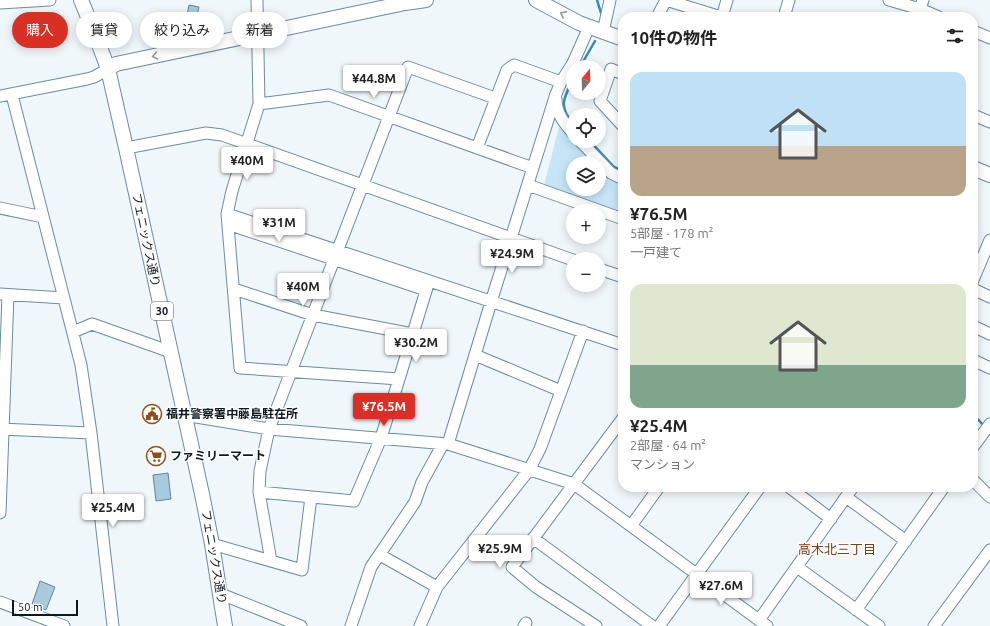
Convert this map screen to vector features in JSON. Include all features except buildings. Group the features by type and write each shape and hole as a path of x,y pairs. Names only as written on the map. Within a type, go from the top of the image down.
{"main road":[{"name":"フェニックス通り","path":"81,0 108,70 126,148 212,544 225,625"},
{"path":"288,28 403,2 426,0"},
{"path":"536,0 589,27 618,37"},
{"path":"108,70 116,64 232,40"},
{"path":"978,170 990,175"}],"street":[{"path":"0,3 50,0"},
{"path":"257,0 257,12"},
{"path":"603,32 610,0"},
{"path":"660,12 666,0 705,12"},
{"path":"723,12 727,0"},
{"path":"785,12 789,0"},
{"path":"890,0 920,9"},
{"path":"351,626 372,567 415,502 422,482 445,444 475,355 556,94 561,82 573,63 589,27"},
{"path":"978,33 990,38"},
{"path":"257,48 259,104 232,191 228,219 240,368 400,379"},
{"path":"477,148 507,70 514,65 561,82"},
{"path":"271,561 260,492 260,471 269,429 408,67 496,98"},
{"path":"618,72 611,69 600,100 618,120"},
{"path":"0,96 87,80 108,70"},
{"path":"556,94 556,107 566,126"},
{"path":"12,95 81,365 91,433 113,626"},
{"path":"259,104 329,95 533,168"},
{"path":"978,117 990,122"},
{"path":"126,148 206,133 222,135 566,257"},
{"path":"587,148 611,173 618,176"},
{"path":"528,185 618,217"},
{"path":"0,208 43,217"},
{"path":"228,219 428,286 491,302 618,343"},
{"path":"978,272 986,259 990,240"},
{"path":"606,271 618,275"},
{"path":"260,492 354,501 381,438 428,286"},
{"path":"234,289 313,315 413,334"},
{"path":"978,291 990,297"},
{"path":"0,513 4,294 64,298"},
{"path":"73,332 92,324 170,352"},
{"path":"978,328 990,334"},
{"path":"420,626 437,587 529,470 540,449 583,331"},
{"path":"475,355 561,391"},
{"path":"978,362 990,368"},
{"path":"184,415 269,429 445,444 574,484 763,623 797,567 850,492"},
{"path":"978,440 990,424"},
{"path":"596,626 536,587 512,567 618,425"},
{"path":"2,429 91,433"},
{"path":"978,485 990,497"},
{"path":"631,526 655,492"},
{"path":"659,626 756,492"},
{"path":"796,492 831,519"},
{"path":"856,610 940,492"},
{"path":"212,544 302,570 311,497"},
{"path":"846,497 906,541"},
{"path":"533,538 652,626"},
{"path":"934,626 990,550"},
{"path":"380,555 437,587"},
{"path":"797,567 879,626"},
{"path":"221,594 301,626"},
{"path":"0,602 64,626"}],"shaded area":[{"path":"559,127 566,132 566,148 582,148 589,156 566,156 566,193 544,185"},
{"path":"606,170 618,178 618,213 606,209 606,204 594,204 573,196 606,196"}],"waterway":[{"path":"597,0 601,13"},
{"path":"584,60 595,41"},
{"path":"566,94 564,102 566,114"},
{"path":"596,148 614,167 618,169"},
{"path":"978,419 985,427"}],"place":[{"name":"福井警察署中藤島駐在所","path":"152,414"},
{"name":"ファミリーマート","path":"156,456"}],"district":[{"name":"高木北三丁目","path":"837,549"}]}
